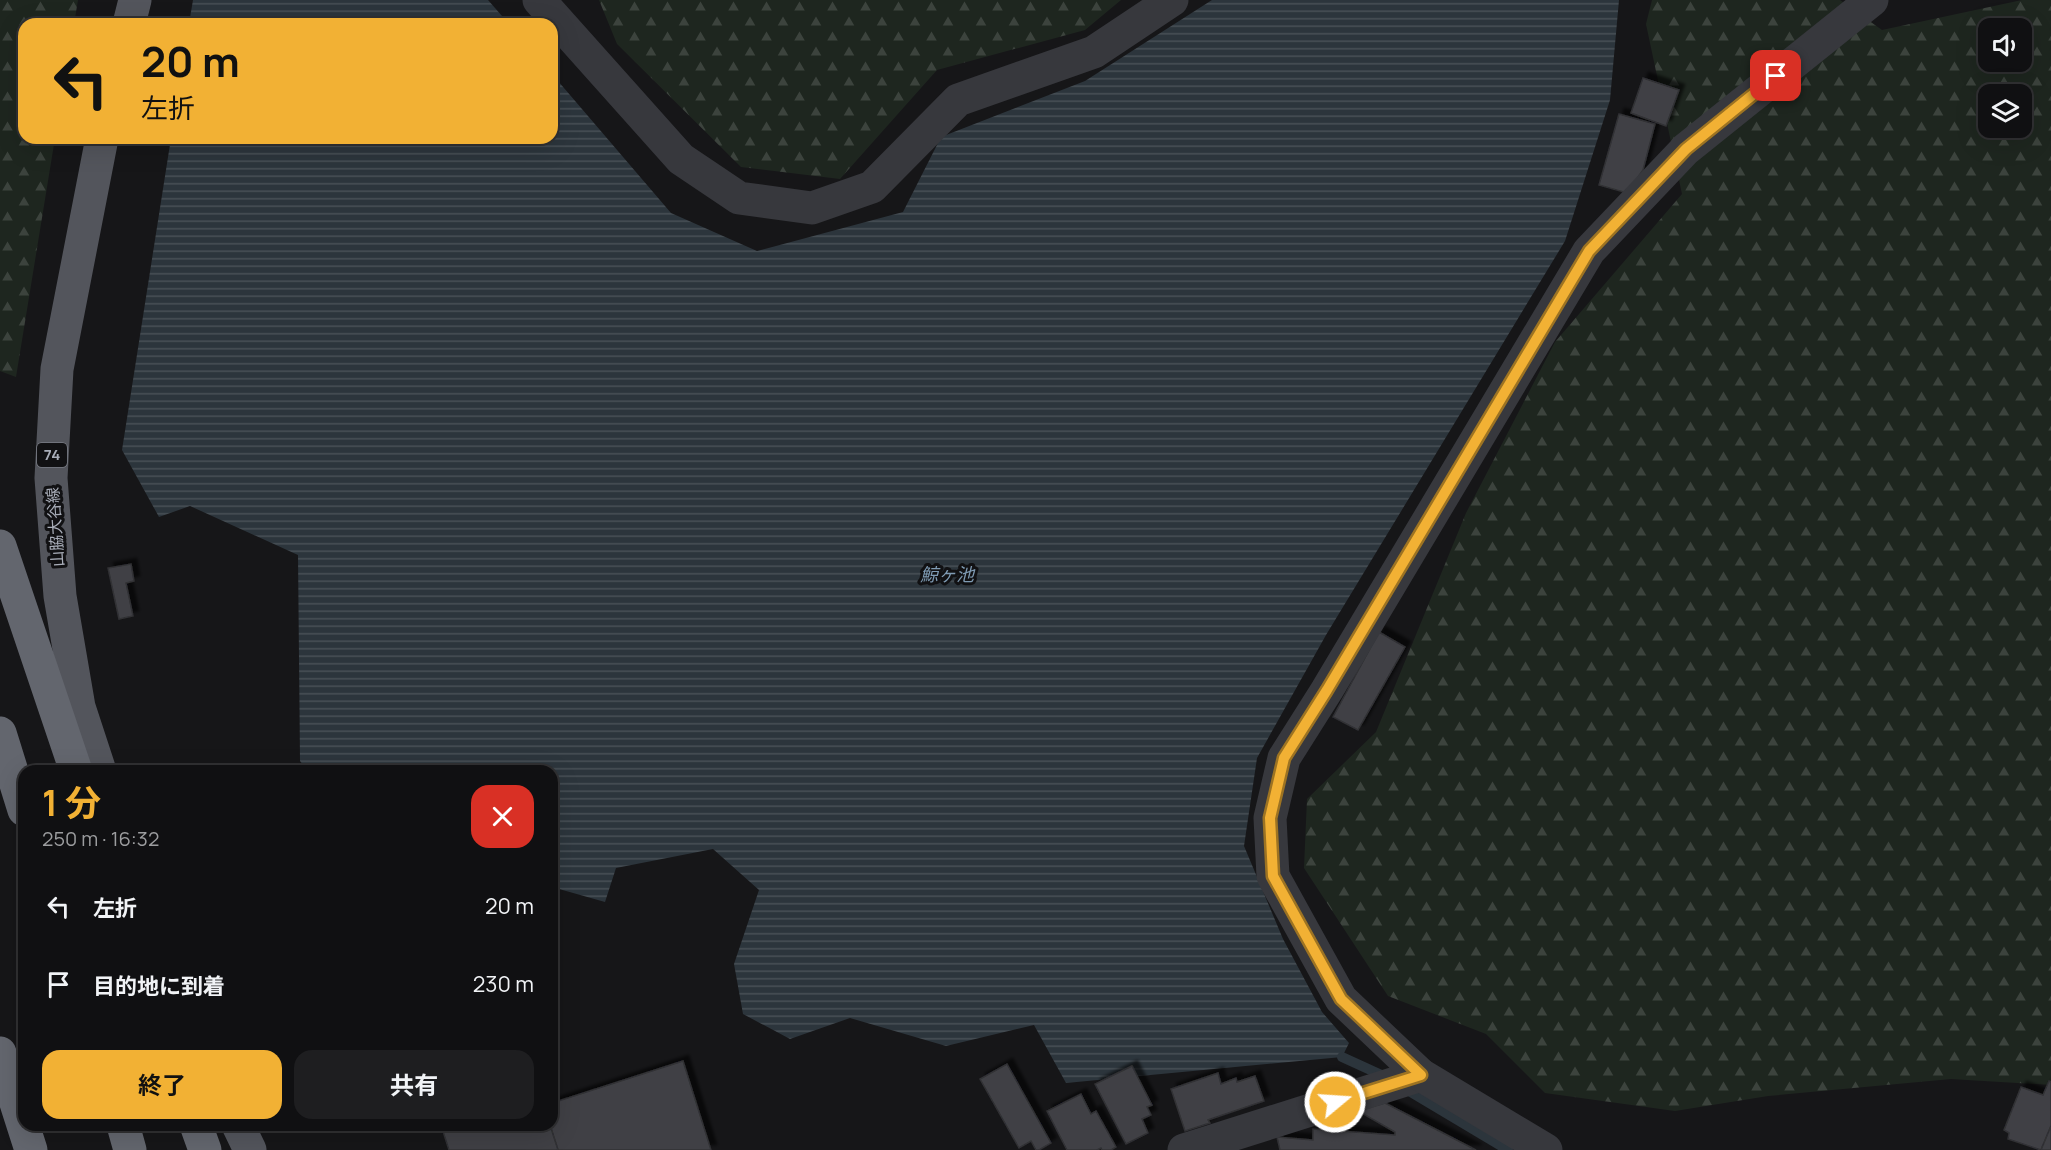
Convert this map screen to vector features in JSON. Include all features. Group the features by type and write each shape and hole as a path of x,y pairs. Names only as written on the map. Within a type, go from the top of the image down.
{"highway":[{"path":"0,546 74,765"},
{"path":"0,734 18,791"},
{"path":"0,1053 18,1109"},
{"path":"25,1131 31,1150"},
{"path":"125,1131 130,1150"},
{"path":"198,1131 205,1150"}],"main road":[{"path":"130,18 135,0"},
{"name":"山脇大谷線","path":"98,765 79,707 60,596 51,478 57,369 101,144"},
{"path":"241,1131 250,1150"}],"street":[{"path":"539,0 555,18"},
{"path":"558,21 681,159 739,198 812,208 872,187 958,100 1094,52 1172,0"},
{"path":"1546,1150 1421,1075 1341,999 1273,876 1270,818 1284,758 1589,251 1686,149 1872,0"},
{"path":"1184,1150 1421,1075"}],"green space":[{"path":"0,0 78,0 75,18 18,18 18,144 54,144 16,377 0,371"},
{"path":"599,0 1121,0 1085,30 937,70 840,179 741,167 617,44"},
{"path":"1652,0 1840,0 1882,30 2022,0 2051,0 2051,1085 1951,1079 1768,1096 1675,1111 1545,1093 1486,1034 1388,996 1304,868 1307,799 1376,732 1466,513 1555,342 1682,194 1646,24"}],"water":[{"path":"193,0 488,0 504,18 190,18"},
{"name":"鯨ヶ池","path":"1212,0 1619,0 1610,100 1565,241 1326,635 1257,758 1244,846 1283,939 1322,1012 1349,1043 1342,1057 1066,1083 1034,1025 946,1046 850,1018 790,1039 743,1014 734,964 759,890 713,849 616,868 605,902 558,889 558,765 303,765 300,761 298,555 190,506 159,517 122,450 170,144 558,144 558,81 671,213 757,251 903,212 941,137 1085,81"}],"building":[{"path":"1643,78 1679,90 1666,126 1631,113"},
{"path":"1619,114 1655,124 1643,170 1627,193 1599,185"},
{"path":"131,564 134,581 126,583 133,616 119,619 108,568"},
{"path":"1379,632 1405,647 1358,730 1333,717"},
{"path":"683,1061 711,1150 558,1150 552,1131 558,1131 558,1101"},
{"path":"1007,1064 1051,1143 1039,1150 1036,1150 1031,1141 1019,1148 980,1079"},
{"path":"1132,1066 1152,1105 1147,1107 1151,1115 1142,1119 1148,1133 1126,1144 1095,1084"},
{"path":"1218,1073 1221,1084 1236,1078 1237,1082 1255,1076 1264,1101 1208,1120 1210,1123 1185,1131 1171,1089"},
{"path":"2049,1081 2051,1082 2051,1126 2041,1150 2008,1139 2009,1133 2004,1130 2021,1087 2043,1095"},
{"path":"1081,1094 1091,1114 1096,1111 1116,1147 1111,1150 1101,1148 1067,1150 1047,1111"},
{"path":"1385,1103 1476,1150 1280,1150 1277,1137 1313,1140 1313,1129 1395,1135 1395,1132 1358,1111"},
{"path":"2051,1126 2051,1150 2041,1150"},
{"path":"443,1131 552,1131 558,1150 449,1150"}],"waterway":[{"path":"1342,1057 1388,1078"},
{"path":"1404,1088 1508,1150"}],"route":[{"path":"1335,1102 1421,1075 1341,999 1273,876 1270,818 1284,758 1589,251 1686,149 1776,76"}]}
